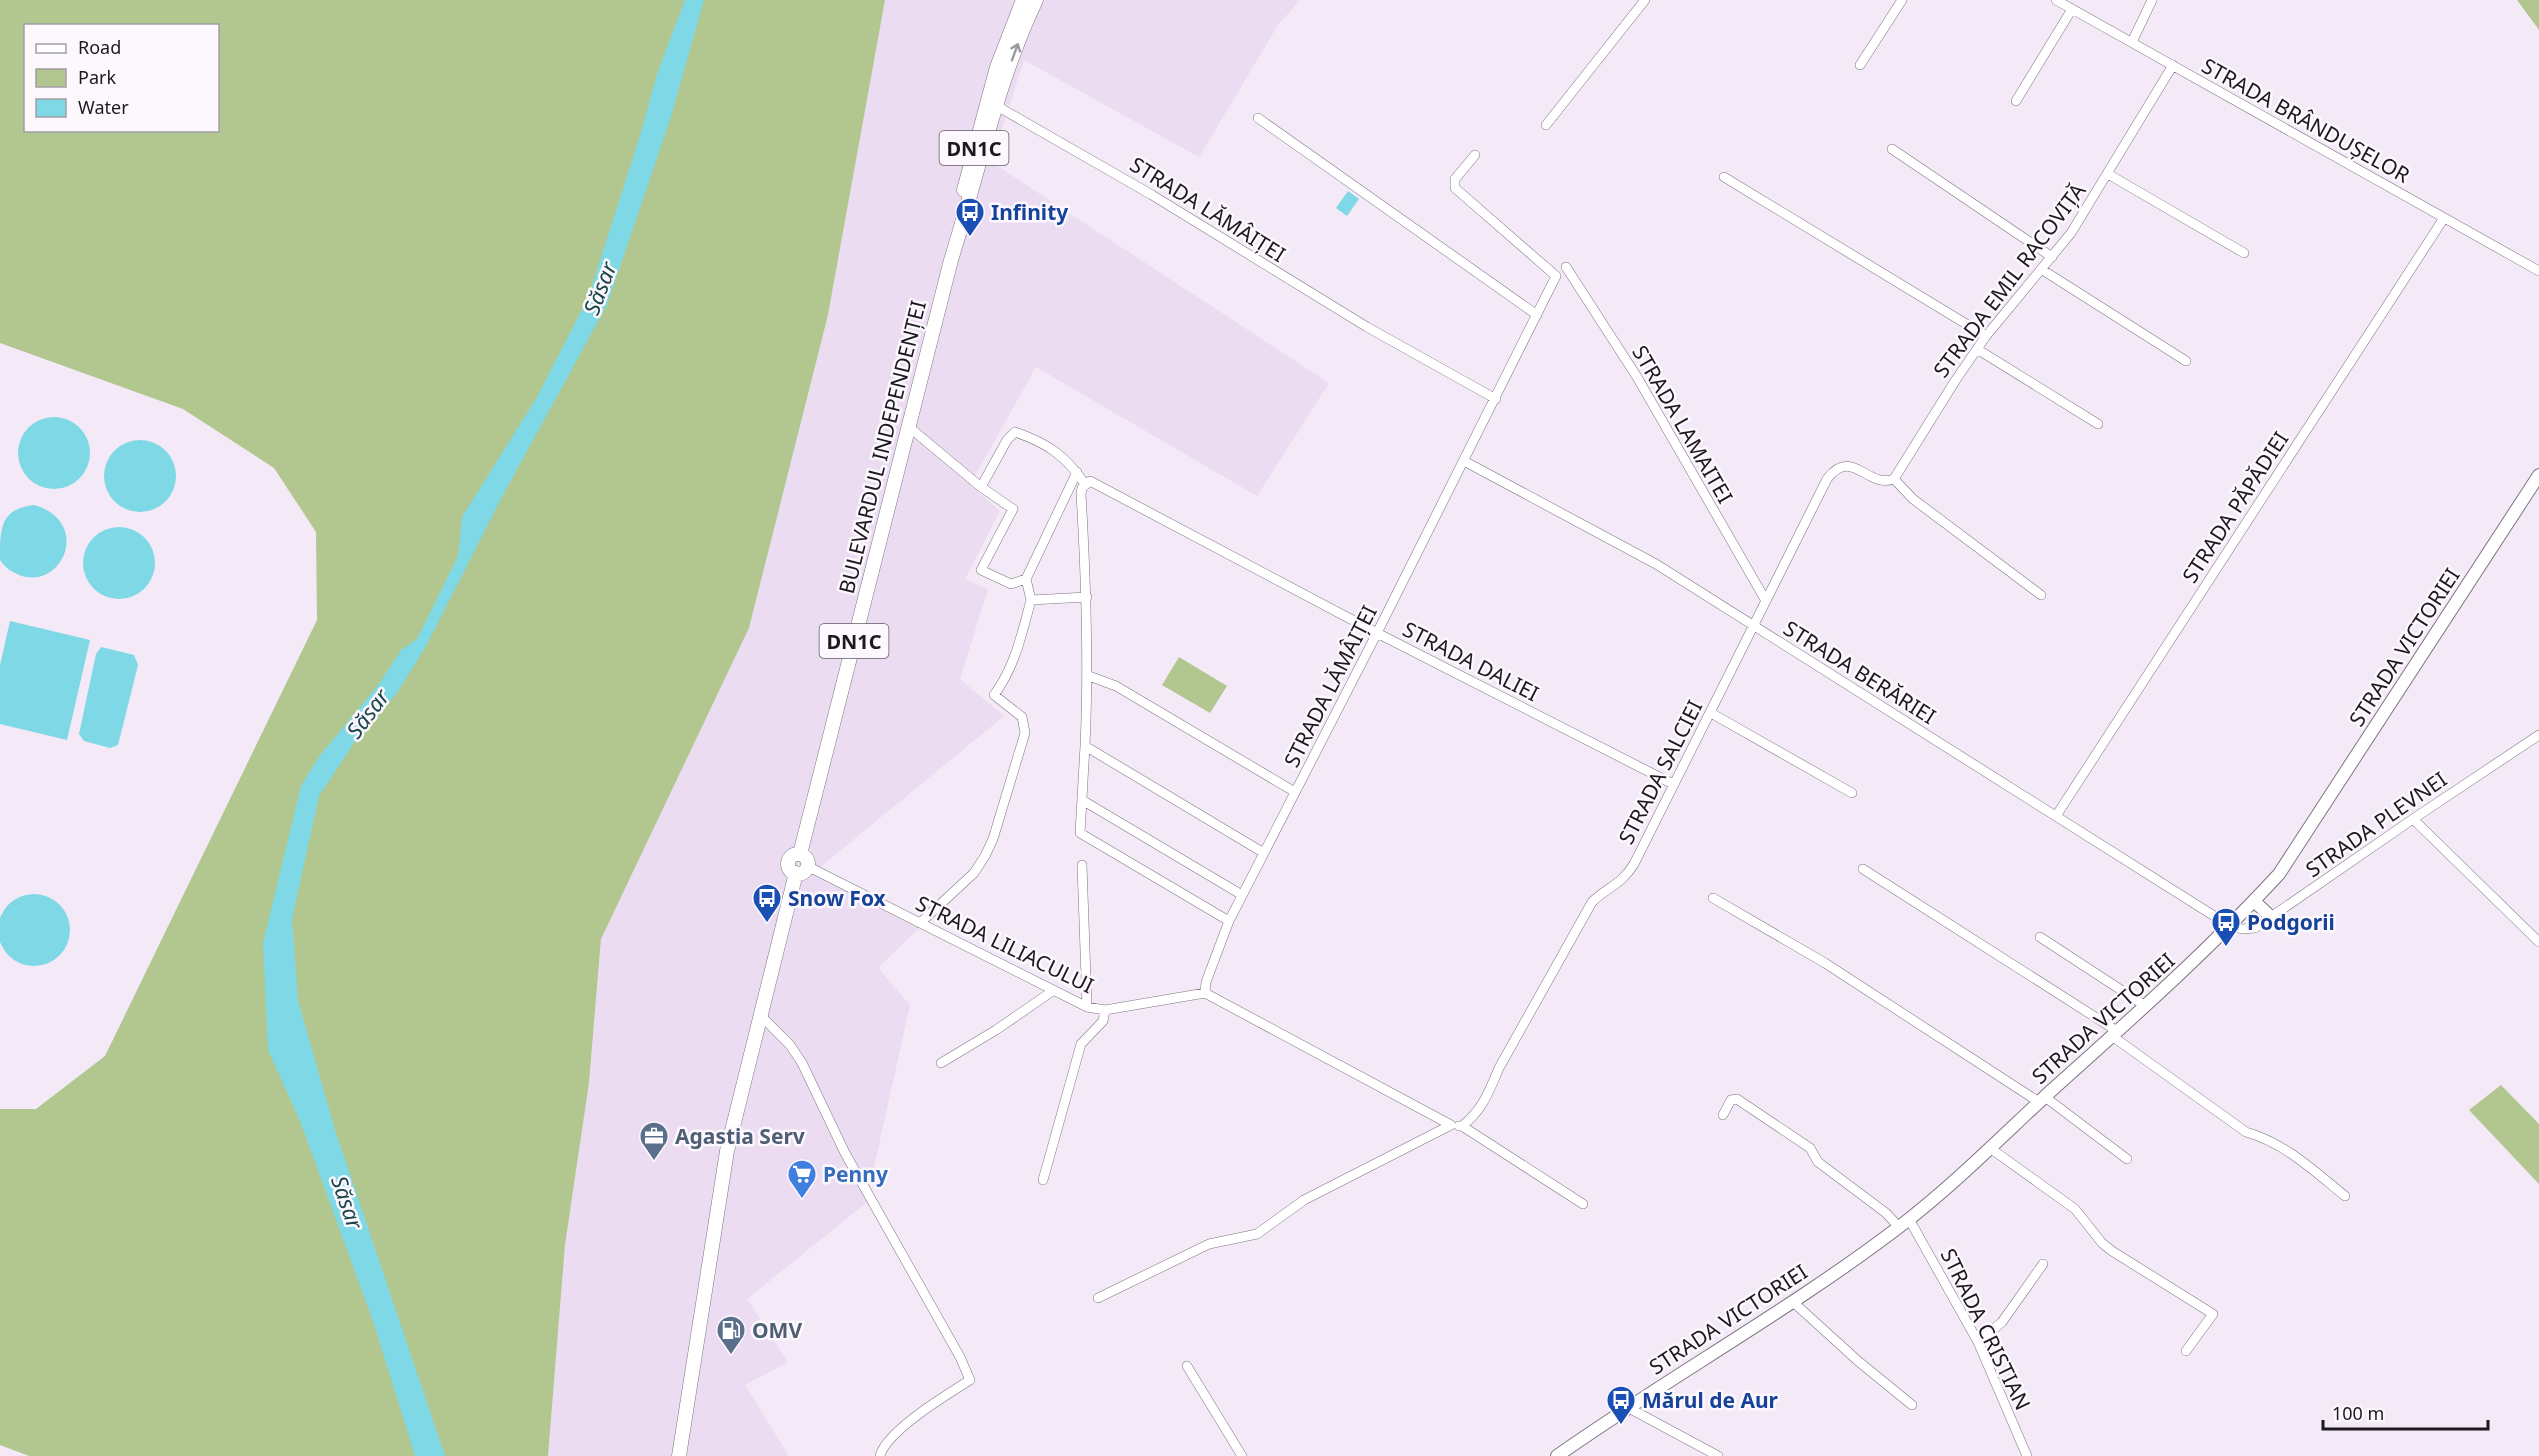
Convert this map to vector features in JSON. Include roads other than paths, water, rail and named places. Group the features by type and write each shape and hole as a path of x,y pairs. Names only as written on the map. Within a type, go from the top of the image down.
{"main road":[{"name":"BULEVARDUL INDEPENDENȚEI","path":"951,260 962,198 986,100 996,67 1023,0"},
{"name":"BULEVARDUL INDEPENDENȚEI","path":"679,1456 722,1177 761,1016 951,260 978,172 995,105 1036,0"}],"street":[{"path":"1546,125 1646,0"},
{"path":"1860,65 1902,0"},
{"name":"STRADA BRÂNDUȘELOR","path":"2056,0 2539,271"},
{"path":"2132,42 2152,0"},
{"path":"2016,101 2072,9"},
{"name":"STRADA EMIL RACOVIȚĂ","path":"1894,479 1986,336 2071,233 2173,65"},
{"name":"STRADA LĂMÂIȚEI","path":"995,105 1152,195 1367,327 1496,399"},
{"path":"1258,118 1537,315"},
{"path":"1892,149 2052,257"},
{"name":"STRADA LĂMÂIȚEI","path":"1205,993 1206,982 1229,921 1496,399 1556,276 1455,188 1455,179 1475,155"},
{"path":"2108,174 2244,253"},
{"path":"1724,177 1986,336"},
{"name":"STRADA PĂPĂDIEI","path":"2056,816 2444,218"},
{"name":"STRADA LAMAITEI","path":"1566,267 1637,377 1766,601"},
{"path":"2041,269 2187,361"},
{"path":"1977,349 2098,424"},
{"path":"909,427 981,488 1013,509 981,570 1011,585 1026,579"},
{"path":"981,488 1007,440 1015,432 1035,439 1070,462 1090,484 1081,494 1089,676 1080,833 1229,921"},
{"name":"STRADA BERĂRIEI","path":"1464,461 1656,564 2230,926"},
{"name":"STRADA SALCIEI","path":"1462,1126 1481,1108 1489,1095 1499,1068 1592,902 1602,892 1615,887 1630,870 1827,479 1834,470 1845,466 1854,467 1878,480 1894,479"},
{"path":"920,923 974,873 993,839 1025,733 1022,717 994,694 1006,680 1014,661 1031,600 1026,579 1077,472"},
{"name":"STRADA VICTORIEI","path":"1557,1456 1627,1407 1792,1301 1904,1223 1990,1148 2230,926 2279,874 2539,475"},
{"path":"1894,479 1914,499 2041,595"},
{"name":"STRADA DALIEI","path":"1090,484 1673,784"},
{"path":"1031,600 1087,597"},
{"path":"1089,676 1116,686 1295,792"},
{"path":"1711,712 1852,793"},
{"name":"STRADA PLEVNEI","path":"2230,926 2242,929 2255,928 2539,735"},
{"path":"1085,747 1264,853"},
{"path":"1082,800 1242,895"},
{"path":"2413,819 2539,942"},
{"name":"STRADA LILIACULUI","path":"801,864 1088,1007 1105,1010 1205,993"},
{"path":"1083,865 1088,1007"},
{"path":"1863,869 2114,1034 2246,1132 2266,1137 2286,1150 2345,1196"},
{"path":"1713,898 1825,963 2042,1100 2127,1159"},
{"path":"2254,901 2271,917"},
{"path":"2040,937 2144,1005"},
{"path":"941,1063 996,1030 1054,990"},
{"path":"1205,993 1451,1125 1462,1126 1583,1204"},
{"path":"1043,1180 1081,1044 1103,1021 1105,1010"},
{"path":"761,1016 790,1045 802,1063 845,1153 955,1347 970,1380 911,1420 886,1445 880,1456"},
{"name":"STRADA CRISTIAN","path":"1723,1115 1731,1100 1737,1100 1810,1148 1818,1162 1886,1213 1904,1223 1978,1342 2027,1456"},
{"path":"1098,1298 1209,1244 1257,1234 1304,1200 1451,1125"},
{"path":"1990,1148 2075,1209 2112,1251 2213,1314 2186,1351"},
{"path":"1978,1342 2002,1322 2043,1264"},
{"path":"1792,1301 1858,1361 1912,1405"},
{"path":"1187,1366 1242,1456"},
{"path":"1627,1407 1718,1456"}],"water":[{"name":"Săsar","path":"685,0 704,0 670,120 607,305 504,493 426,646 397,693 356,740 319,796 292,919 298,1000 335,1130 445,1456 415,1456 374,1324 300,1121 268,1050 263,943 301,786 318,758 379,684 401,650 417,639 458,556 462,517 537,397 588,298 639,139 658,71"},
{"path":"1348,191 1359,199 1347,216 1336,208"},
{"path":"54,417 68,420 80,427 87,439 90,453 87,467 80,479 68,486 54,489 40,486 28,479 21,467 18,453 21,439 28,427 40,420"},
{"path":"140,440 160,446 170,456 176,476 170,496 160,506 140,512 120,506 110,496 104,476 110,456 120,446"},
{"path":"34,505 52,513 62,525 66,538 65,551 59,563 50,572 37,577 15,573 0,560 4,522 14,511"},
{"path":"119,527 133,530 145,537 152,549 155,563 152,577 145,589 133,596 119,599 105,596 93,589 86,577 83,563 86,549 93,537 105,530"},
{"path":"10,621 90,640 67,740 0,724 0,665"},
{"path":"101,647 134,655 138,665 118,745 110,748 84,741 79,734 96,654"},
{"path":"27,895 41,895 54,900 64,910 69,923 69,937 64,950 54,960 41,965 27,965 14,960 4,950 -1,937 -1,923 4,910 14,900"}],"place":[{"name":"Infinity","path":"970,238"},
{"name":"Snow Fox","path":"767,924"},
{"name":"Podgorii","path":"2226,948"},
{"name":"Agastia Serv","path":"654,1162"},
{"name":"Penny","path":"802,1200"},
{"name":"OMV","path":"731,1356"},
{"name":"Mărul de Aur","path":"1621,1426"}]}
